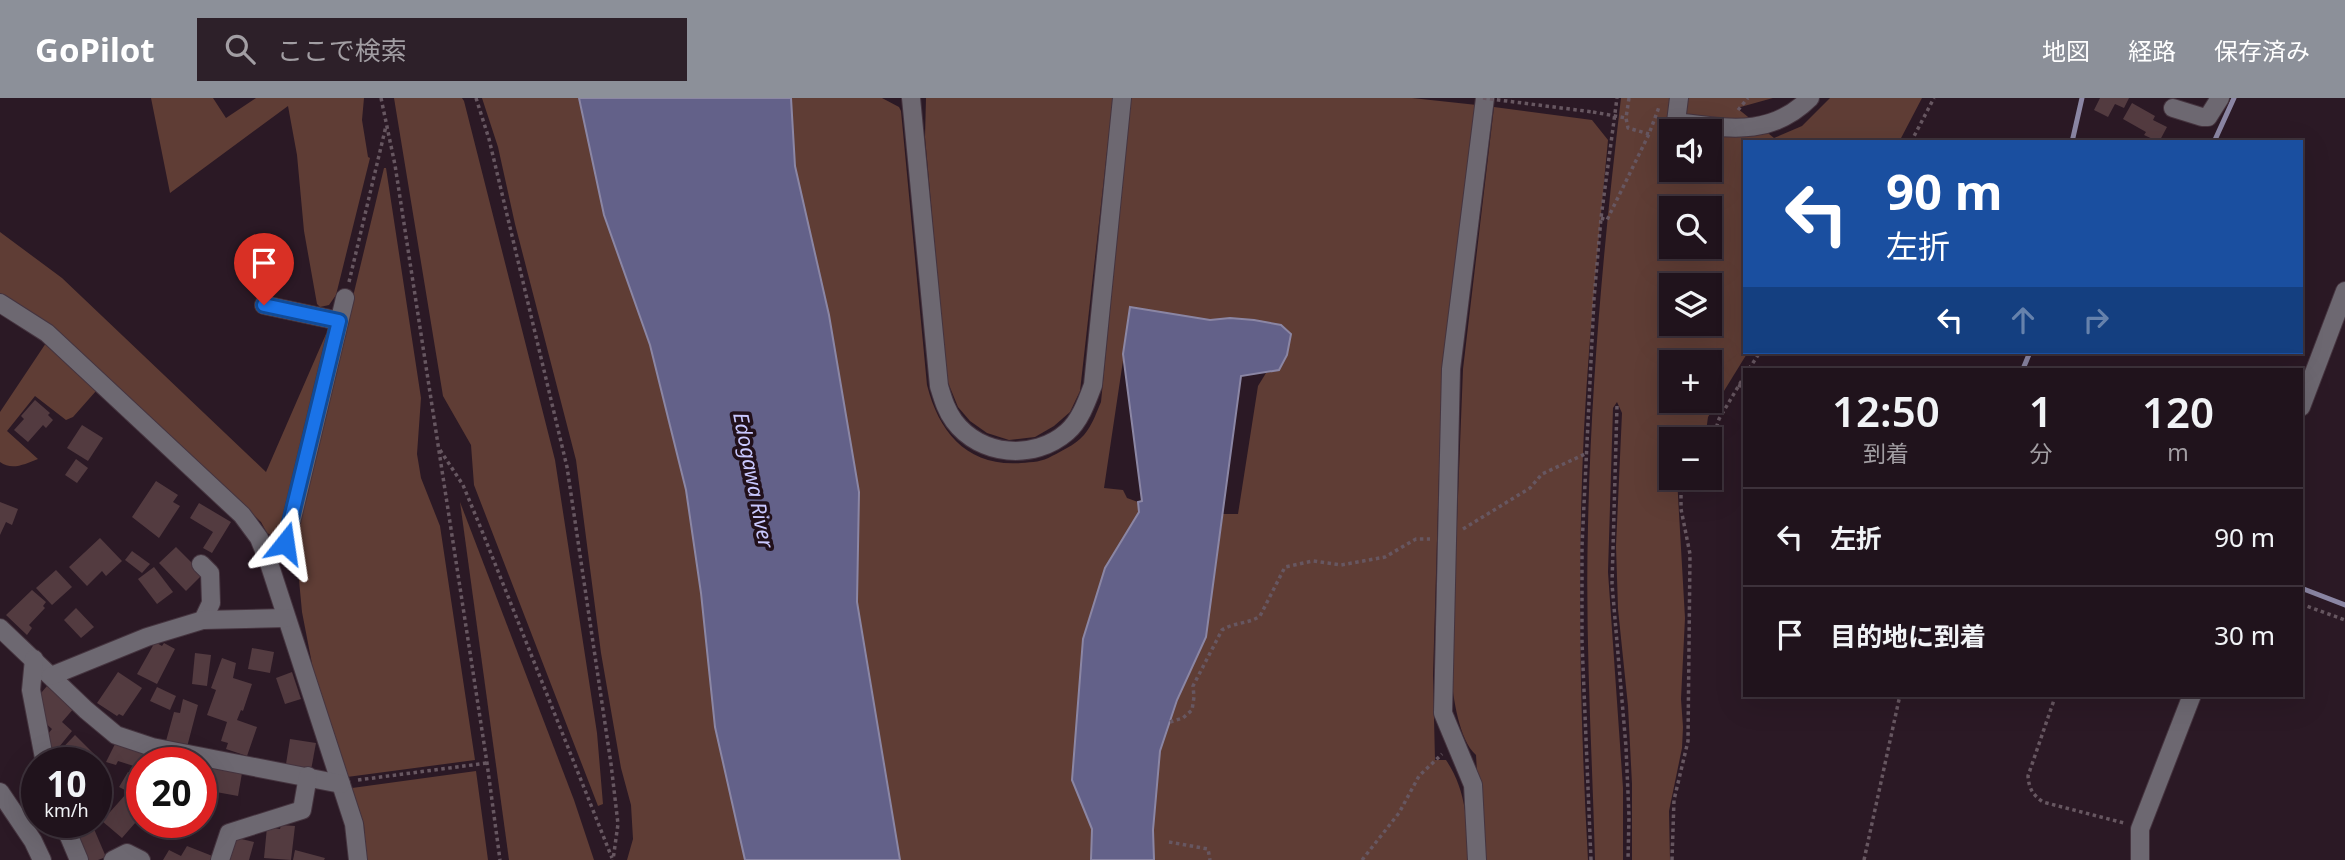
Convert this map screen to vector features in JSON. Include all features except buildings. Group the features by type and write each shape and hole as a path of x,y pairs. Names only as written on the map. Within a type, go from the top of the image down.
{"street":[{"path":"911,98 939,386 946,409 956,424 970,437 1009,452 1031,450 1068,432 1085,407 1093,385 1122,98"},
{"path":"1476,860 1474,785 1443,713 1451,369 1484,98"},
{"path":"1679,98 1676,122 1748,129 1788,115 1810,98"},
{"path":"2173,108 2208,117 2220,98"},
{"path":"2303,402 2345,291"},
{"path":"268,560 281,549 288,535 345,298"},
{"path":"0,303 47,333 242,514 259,538 347,782 358,860"},
{"path":"264,305 339,321"},
{"path":"201,564 210,573 211,603 203,620"},
{"path":"51,676 147,637 203,620 286,618"},
{"path":"0,628 116,735 152,747 208,759 347,782"},
{"path":"34,659 31,690 42,747"},
{"path":"2140,860 2140,829 2191,697"},
{"path":"220,860 229,833 302,810 308,776"},
{"path":"0,792 33,841 41,860"},
{"path":"70,838 79,860"},
{"path":"113,860 127,853 141,860"}],"path":[{"path":"381,98 395,165 500,860"},
{"path":"476,98 489,139 567,467 614,788 618,824 613,860"},
{"path":"1484,98 1626,118"},
{"path":"1591,860 1581,642 1585,454 1601,218 1617,98"},
{"path":"1629,98 1626,118 1628,128 1649,134"},
{"path":"1738,110 1748,98"},
{"path":"1912,140 1934,98"},
{"path":"1601,218 1607,220 1649,134 1661,99"},
{"path":"345,298 387,125"},
{"path":"1716,427 1743,378"},
{"path":"1738,385 1743,387"},
{"path":"1618,406 1612,584 1626,747 1628,860"},
{"path":"438,446 463,485 613,860"},
{"path":"1170,722 1183,718 1192,710 1193,686 1222,630 1230,625 1254,621 1260,616 1285,567 1313,561 1341,565 1354,563 1385,557 1416,539 1447,536 1466,528 1530,488 1542,474 1585,454"},
{"path":"1672,860 1674,800 1688,741 1689,554 1681,509 1682,490"},
{"path":"2303,605 2345,620"},
{"path":"1864,860 1900,697"},
{"path":"2053,697 2028,776 2029,786 2035,797 2043,802 2140,829"},
{"path":"1362,860 1399,813 1419,776 1455,743"},
{"path":"347,782 487,763"},
{"path":"1169,842 1208,849 1210,860"}],"shaded area":[{"path":"151,98 213,98 226,118 256,98 364,98 362,120 370,158 336,295 329,305 320,307 317,304 304,231 297,155 288,106 170,193"},
{"path":"394,98 462,98 464,101 555,460 597,733 603,804 598,806 474,485 471,445 443,396"},
{"path":"482,98 579,98 604,215 650,345 686,490 701,593 715,727 745,860 627,860 633,839 631,805 621,768 601,653 576,460 515,224 498,147"},
{"path":"791,98 882,98 899,107 927,385 939,418 959,444 971,453 1002,463 1037,461 1062,451 1084,435 1101,402 1131,98 1412,98 1477,105 1442,370 1433,676 1435,760 1446,760 1458,784 1465,808 1469,860 1154,860 1153,831 1160,751 1177,700 1206,637 1223,514 1238,514 1258,386 1266,373 1279,370 1281,325 1230,318 1210,320 1131,307 1104,488 1123,490 1127,498 1138,502 1139,512 1105,568 1083,639 1072,780 1092,829 1091,860 900,860 857,602 859,492 829,315 795,166"},
{"path":"926,98 1113,98 1080,391 1070,412 1035,437 1009,440 987,433 970,421 958,407 947,380 925,137"},
{"path":"1621,98 1773,98 1737,108 1774,138 1802,126 1830,98 1922,98 1900,140 1743,140 1743,354 1747,354 1722,394 1722,350 1659,350 1659,413 1710,413 1707,427 1659,427 1659,490 1678,490 1685,618 1681,699 1682,748 1669,811 1670,860 1632,860 1628,706 1618,609 1616,546 1622,413 1617,402 1613,408 1608,572 1623,788 1623,860 1595,860 1587,568 1595,365"},
{"path":"1494,107 1592,120 1608,140 1594,285 1582,484 1580,645 1588,860 1482,860 1476,755 1461,729 1452,683 1463,369"},
{"path":"384,168 421,398 417,454 421,478 440,526 475,760 347,777 313,669 302,612 295,537"},
{"path":"0,232 62,278 266,472 326,334 328,338 279,533 273,536 267,533 261,522 236,498 49,324 0,293"},
{"path":"46,343 96,391 73,417 66,420 35,396 7,431 38,459 19,466 5,465 0,462 0,412"},
{"path":"460,502 574,800 594,860 509,860"},
{"path":"476,771 488,860 366,860 364,824 352,788"}],"water":[{"name":"Edogawa River","path":"579,98 791,98 795,166 829,315 859,492 857,602 900,860 745,860 715,727 701,593 686,490 650,345 604,215"},
{"path":"1130,307 1210,320 1254,320 1281,325 1291,334 1287,355 1279,370 1241,376 1206,637 1177,700 1160,751 1153,830 1154,860 1091,860 1092,829 1072,780 1083,639 1105,568 1139,512 1138,502 1142,501 1123,354"}],"waterway":[{"path":"2072,140 2082,98"},
{"path":"2215,140 2234,98"},
{"path":"2023,368 2029,354"},
{"path":"2303,589 2345,605"}],"route":[{"path":"264,305 339,321 285,543"}]}
